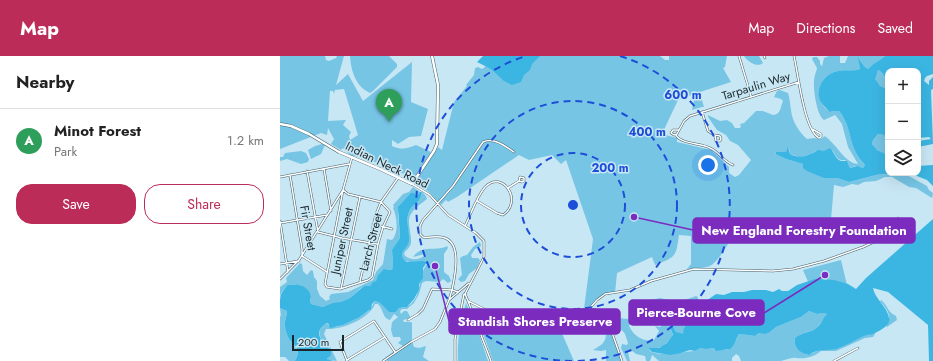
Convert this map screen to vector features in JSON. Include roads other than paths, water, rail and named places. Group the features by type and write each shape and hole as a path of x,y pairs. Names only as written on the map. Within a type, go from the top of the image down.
{"street":[{"path":"412,184 434,151 436,144 438,85 432,56"},
{"path":"738,56 751,96"},
{"path":"794,56 805,112 812,129 817,138 821,137 821,134 812,129"},
{"name":"Tarpaulin Way","path":"678,130 675,129 672,131 672,134 676,135 686,118 751,96 799,82"},
{"path":"702,112 708,131 714,135 720,136 720,141 716,140 716,136"},
{"name":"Indian Neck Road","path":"280,124 303,131 318,138 338,151 412,184 429,194 448,216 479,236 484,243 484,257 479,269 464,294 455,341 455,361"},
{"path":"676,135 678,139 709,147 722,159 733,165"},
{"path":"383,361 411,342 436,329 441,321 452,290 456,266 453,244 448,239 442,237 424,238 421,235 421,224 429,212 455,184 483,142 488,140 493,141 514,152"},
{"path":"352,157 349,164 327,272 325,285 331,288 341,289 357,284 360,281 373,224 381,202 398,177"},
{"path":"280,177 349,164"},
{"path":"324,168 331,211"},
{"path":"307,171 314,218 318,232"},
{"name":"Fir Street","path":"290,175 302,256 327,272"},
{"path":"508,188 519,181"},
{"path":"464,226 477,201 485,188 490,184 500,183 508,188 512,201 504,214 499,214 477,201"},
{"path":"344,190 347,194 381,202"},
{"path":"280,279 299,261 344,190"},
{"name":"Juniper Street","path":"341,289 360,197"},
{"name":"Larch Street","path":"360,281 368,280 372,277 378,244 383,227 390,212 381,202"},
{"path":"288,272 280,222 328,215"},
{"path":"589,309 605,294 630,290 651,281 683,274 694,269 773,271 824,261 878,240 892,229 898,218"},
{"path":"373,224 392,228"},
{"path":"318,232 378,244"},
{"path":"280,264 299,261"},
{"path":"449,300 471,281"},
{"path":"408,320 423,309 432,289 452,290 458,292"},
{"path":"464,294 490,361"},
{"path":"468,301 489,312 520,315 589,309 596,310 609,324 622,361"},
{"path":"385,337 347,361 340,342 374,321 385,337 395,352"},
{"path":"834,361 858,348"}],"place":[{"name":"Minot Forest","path":"389,122"},
{"name":"New England Forestry Foundation","path":"634,217"},
{"name":"Standish Shores Preserve","path":"435,266"},
{"name":"Pierce-Bourne Cove","path":"825,275"}]}
